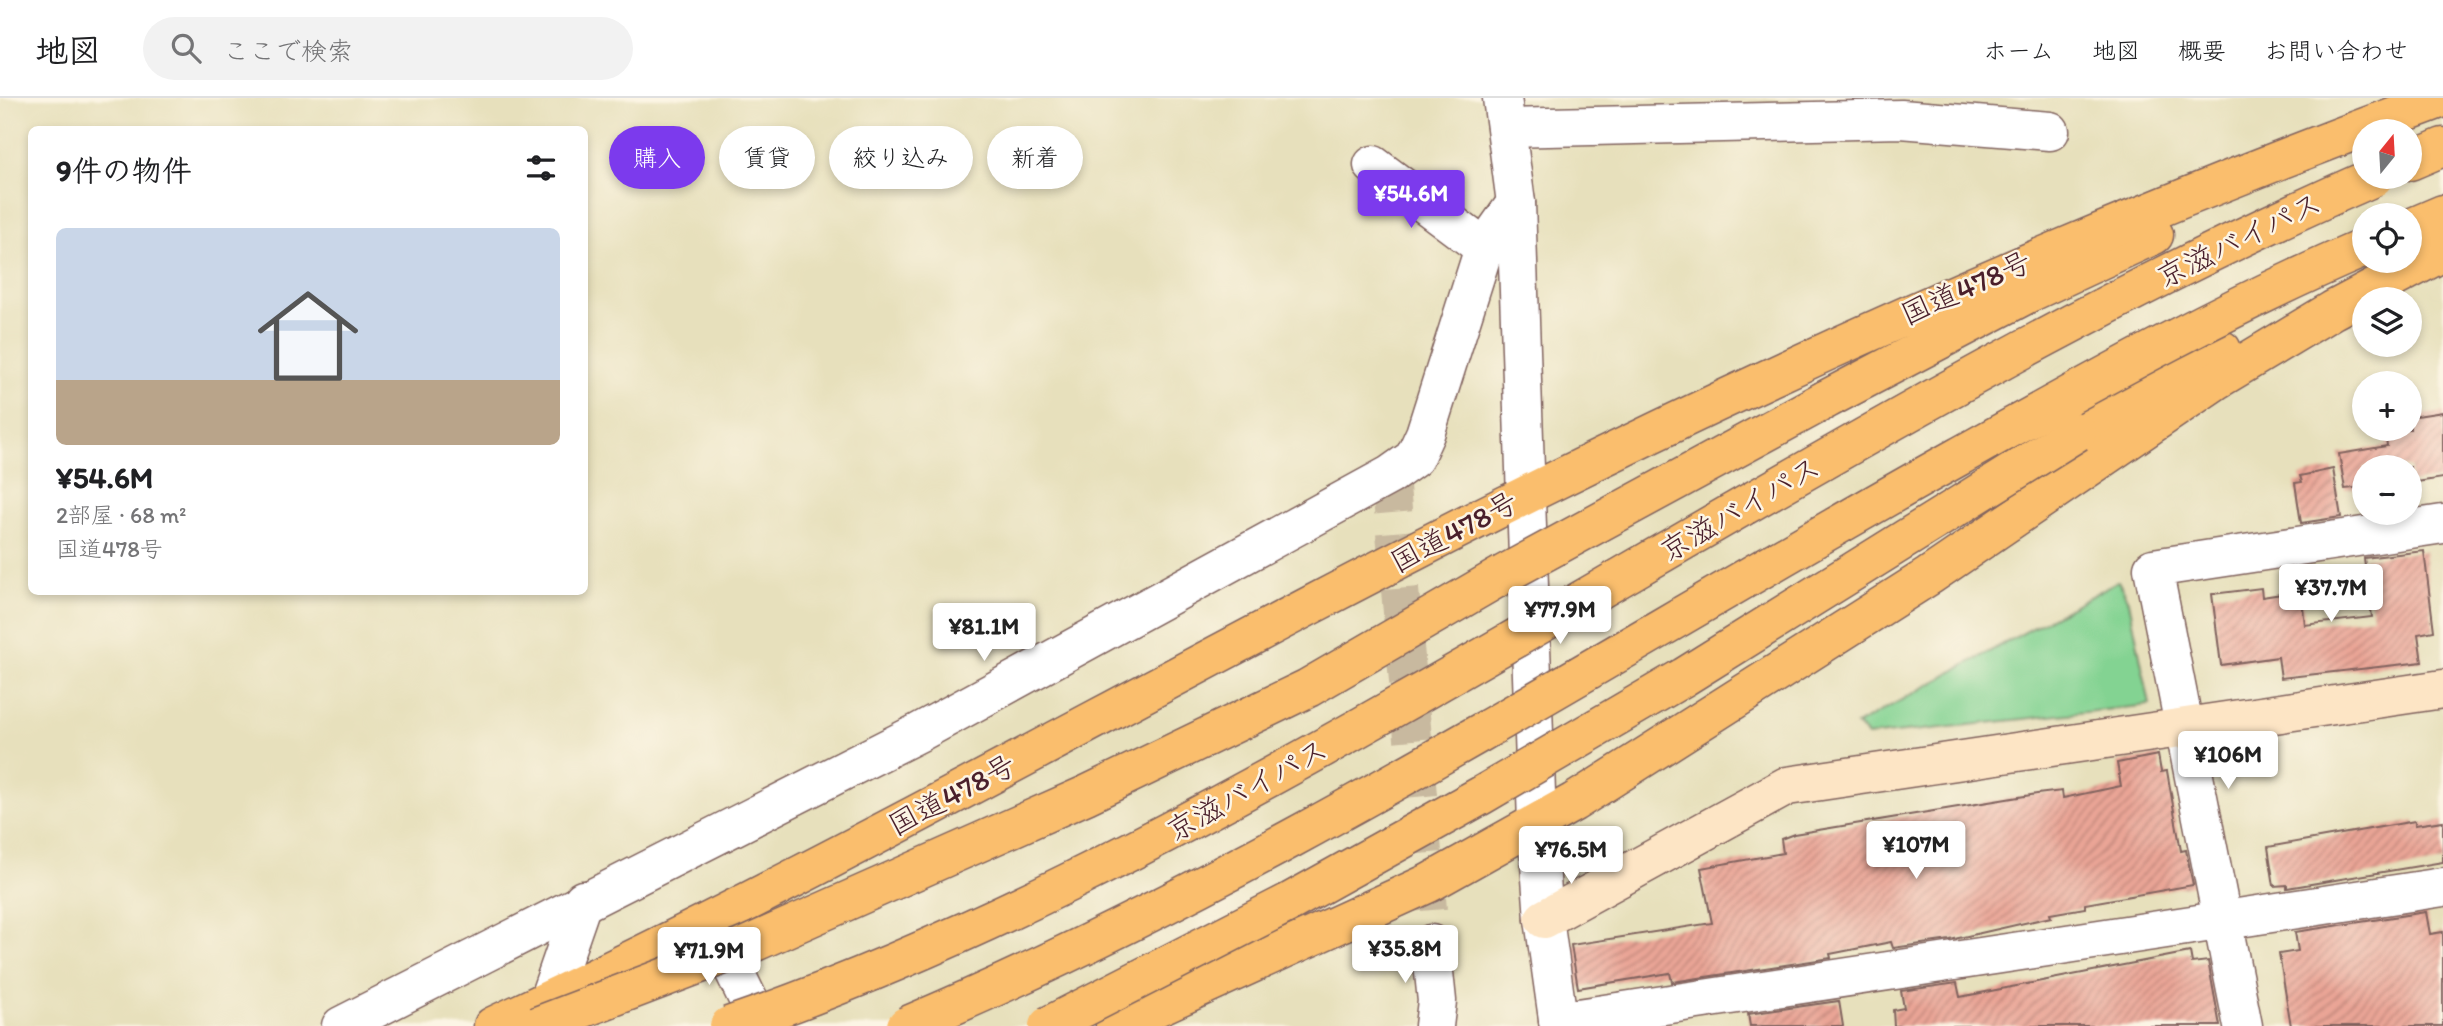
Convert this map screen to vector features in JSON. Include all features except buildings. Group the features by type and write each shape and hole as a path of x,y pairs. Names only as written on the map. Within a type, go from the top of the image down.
{"highway":[{"name":"国道478号","path":"493,1026 542,1013 710,921 1524,496 1739,391 1986,279 2149,210 2443,98"},
{"path":"2412,119 2443,105"},
{"path":"542,1013 739,949 1086,795 1308,688 1506,573 2029,293 2352,145"},
{"path":"2422,156 2443,147"},
{"name":"京滋バイパス","path":"729,1026 951,937 1105,866 1269,779 1985,370 2159,278 2352,187"},
{"path":"2422,223 2443,214"},
{"path":"1048,1026 1288,903 1494,788 1684,677 2077,432 2328,297 2443,250"},
{"path":"1115,1026 1429,883 1537,823 1744,697 1929,576 2215,381 2333,310 2443,250"},
{"name":"京滋バイパス","path":"905,1026 978,996 1140,918 1286,842 2028,418 2190,330 2352,254"}],"street":[{"path":"2050,131 1759,109 1505,113 1516,203 1537,823 1544,919 1558,1024 2443,887"},
{"path":"1373,165 1484,248"},
{"path":"341,1026 583,900 920,732 1390,475 1414,458 1425,433 1484,248 1516,203"},
{"path":"2243,1026 2153,568 2443,524"},
{"path":"1544,919 1787,786 2443,689"},
{"path":"542,1013 583,900"},
{"path":"710,921 761,1026"},
{"path":"1431,944 1437,1002 1434,1026"}],"green space":[{"path":"2118,581 2129,602 2150,705 1868,736 1856,725"}],"tunnel":[{"path":"1390,475 1431,944"}]}
